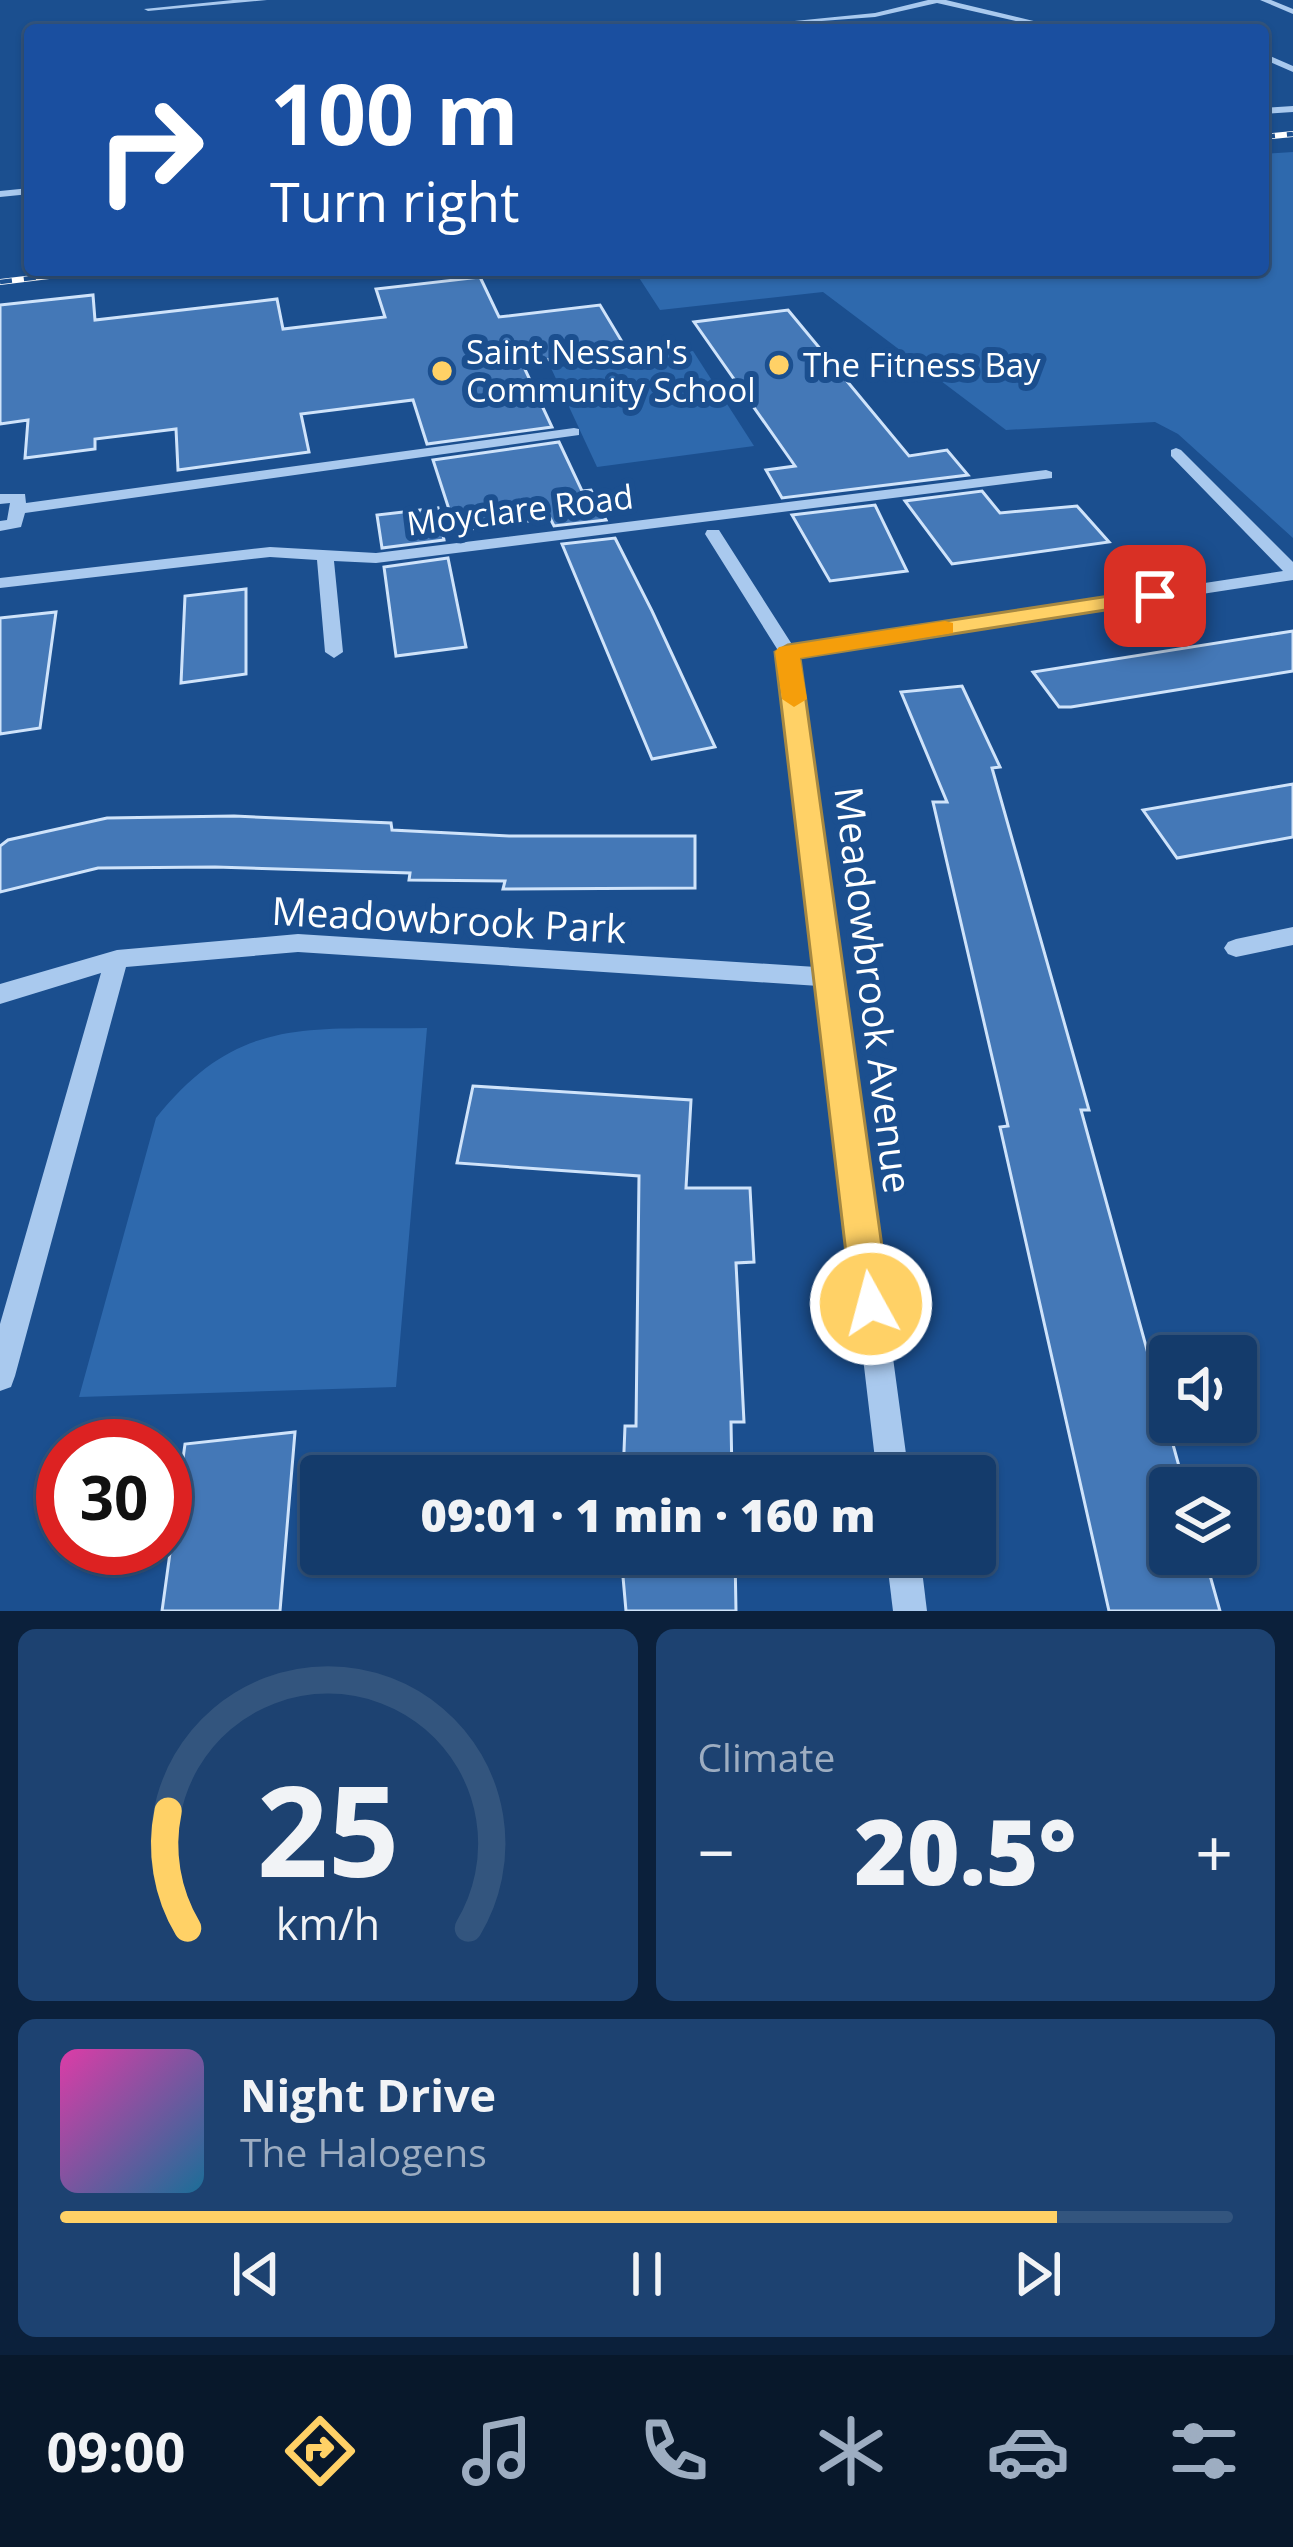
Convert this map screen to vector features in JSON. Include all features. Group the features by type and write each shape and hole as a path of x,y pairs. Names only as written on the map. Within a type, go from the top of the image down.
{"street":[{"path":"146,5 263,0"},
{"path":"775,24 875,15 937,0 1041,24"},
{"path":"1264,0 1293,12"},
{"path":"17,509 574,432"},
{"path":"1176,454 1293,574"},
{"name":"Moyclare Road","path":"0,583 270,552 376,558 1046,475"},
{"path":"0,499 20,497 15,524 0,526"},
{"name":"Meadowbrook Avenue","path":"713,534 788,652 889,1455"},
{"path":"325,558 334,652"},
{"path":"788,652 1293,574"},
{"path":"1236,948 1293,936"},
{"name":"Meadowbrook Park","path":"0,994 117,959 298,943 828,977"},
{"path":"0,1376 117,959"},
{"path":"905,1575 910,1611"}],"shaded area":[{"path":"1293,152 1293,538 1178,434 1155,422 1006,430 823,292 660,310 638,276 1269,276 1269,154"},
{"path":"693,351 754,446 597,467 551,368"},
{"path":"346,1028 427,1028 396,1387 79,1397 156,1118 186,1085 216,1061 278,1035"}],"building":[{"path":"480,277 499,317 600,305 627,350 522,363 552,427 427,444 413,400 301,414 309,452 178,470 176,429 95,439 95,449 25,458 28,420 0,424 0,305 93,295 95,320 277,299 283,329 385,317 376,289"},
{"path":"788,310 909,456 947,450 968,475 782,498 766,470 795,466 694,322"},
{"path":"559,442 582,491 591,490 606,520 554,526 550,518 456,531 433,460"},
{"path":"982,491 1000,513 1077,506 1109,542 952,564 905,501"},
{"path":"875,505 907,571 830,581 792,515"},
{"path":"438,508 444,540 382,548 377,515"},
{"path":"615,538 715,747 652,759 562,544"},
{"path":"448,558 466,647 396,656 384,567"},
{"path":"246,589 246,674 181,683 185,596"},
{"path":"56,612 40,728 0,734 0,618"},
{"path":"1293,631 1293,671 1071,707 1059,707 1033,672"},
{"path":"962,686 1000,767 992,768 1089,1110 1081,1110 1149,1357 1149,1443 1173,1443 1179,1467 1149,1467 1149,1575 1210,1575 1220,1611 1109,1611 1000,1127 1008,1126 933,802 947,802 901,692"},
{"path":"1293,784 1293,837 1177,858 1143,810"},
{"path":"234,816 391,823 392,830 509,836 695,836 695,888 503,889 505,881 409,880 410,873 215,867 98,868 0,892 0,846 8,840 107,818"},
{"path":"473,1086 691,1100 686,1188 750,1188 754,1262 736,1263 744,1422 731,1422 732,1455 624,1455 625,1426 636,1426 639,1176 457,1163"},
{"path":"295,1432 280,1611 162,1611 167,1575 192,1575 192,1443"},
{"path":"623,1575 735,1575 736,1611 626,1611"}],"railway":[{"path":"1269,136 1293,134"},
{"path":"0,282 49,276"}],"slow traffic":[{"path":"794,699 788,652 945,628"}],"place":[{"name":"The Fitness Bay","path":"779,365"},
{"name":"Saint Nessan's Community School","path":"442,371"}],"route":[{"path":"871,1304 788,652 1155,596"}]}
